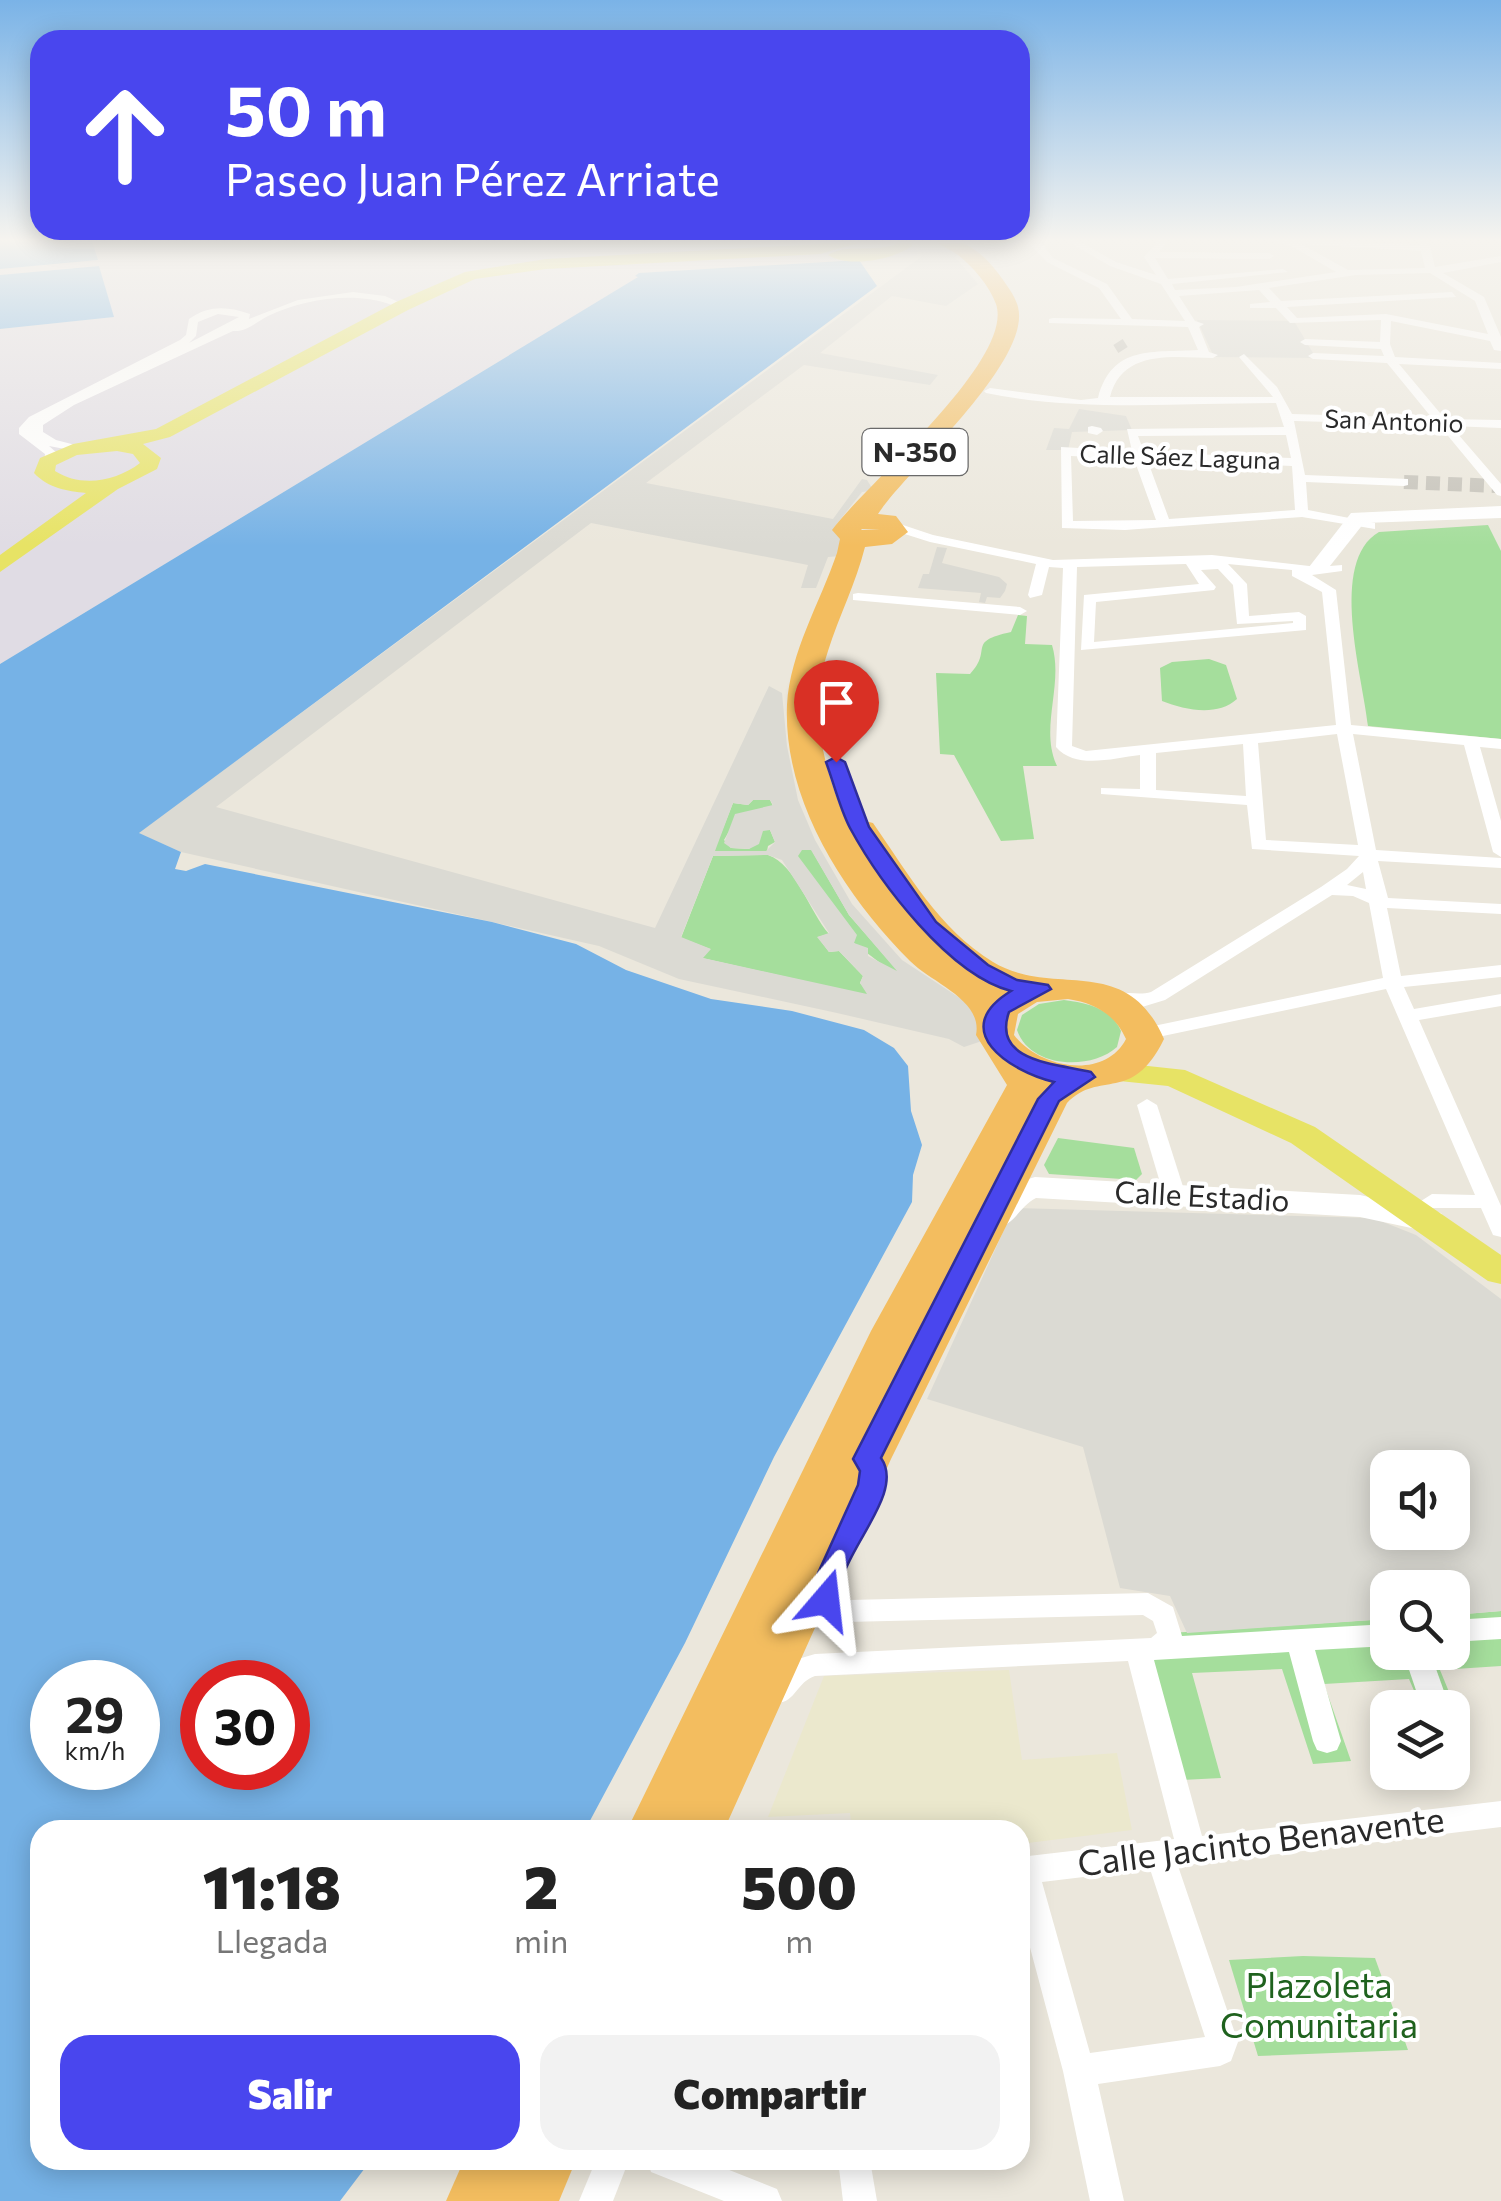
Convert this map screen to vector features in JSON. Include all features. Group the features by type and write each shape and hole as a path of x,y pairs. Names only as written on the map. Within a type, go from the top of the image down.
{"highway":[{"name":"N-350","path":"986,387 1006,341"},
{"name":"N-350","path":"1026,341 900,495 878,530 807,670 804,721 817,796 833,833 885,915 925,956 991,1005 1005,1038 1053,1075 1097,1075"},
{"name":"N-350","path":"878,530 877,544 832,673 831,731 843,791 859,828 917,912 949,946 1002,981 1040,989 1068,988 1109,998"},
{"path":"661,1820 894,1332 1026,1085 1025,1075 1005,1038 1007,1002 1040,989"},
{"path":"700,1820 867,1459 1049,1099 1057,1089 1132,1061 1144,1036 1130,1011 1109,998"},
{"path":"480,2201 494,2170"},
{"path":"526,2201 539,2170"}],"main road":[{"path":"0,548 53,507 66,491 44,473 48,460 86,447 117,445 164,433 338,341"},
{"path":"0,565 99,491 142,473 164,446 363,341"},
{"path":"117,445 140,449 151,458"},
{"path":"62,484 119,482"},
{"path":"1144,1036 1314,1123 1432,1211 1501,1272"},
{"path":"1097,1075 1174,1077 1251,1109 1501,1250"}],"street":[{"path":"48,460 51,453 25,434 33,419 186,341"},
{"path":"86,447 45,440 37,433 38,424 70,403 203,341"},
{"path":"86,447 54,437 46,428 48,423 77,404 206,341"},
{"path":"1099,400 1110,374 1125,354 1207,355 1201,341"},
{"path":"1386,341 1392,363 1501,492"},
{"path":"1304,342 1386,346"},
{"path":"1312,356 1501,366"},
{"path":"1244,357 1280,400 1289,424 1302,513"},
{"path":"986,387 1081,403 1280,400"},
{"name":"San Antonio","path":"1142,454 1132,431 1289,424 1501,424"},
{"name":"Calle Sáez Laguna","path":"1164,524 1066,524 1064,451 1295,462"},
{"path":"1142,454 1164,524 1302,513 1361,523 1501,515"},
{"path":"1299,478 1404,482"},
{"path":"1297,573 1328,568 1361,523"},
{"path":"878,530 1044,563 1197,559 1328,568"},
{"path":"1035,595 1044,563"},
{"path":"1264,564 1297,573 1328,590 1344,729 1393,983 1495,1211"},
{"path":"1070,565 1064,747 1076,755 1344,729 1501,744"},
{"path":"1221,565 1240,584 1242,621 1300,616 1300,624 1301,627 1086,647 1089,598 1209,587 1191,566 1221,565"},
{"path":"858,596 1020,611"},
{"path":"1300,624 1332,622"},
{"path":"1250,738 1258,845 1501,863"},
{"path":"1471,741 1501,852"},
{"path":"1148,750 1148,794"},
{"path":"1107,791 1254,801"},
{"path":"1109,998 1142,1001 1158,996 1327,891 1352,873 1368,853"},
{"path":"1327,891 1356,890 1378,902 1501,908"},
{"path":"1144,1036 1393,983 1501,971"},
{"path":"1408,1016 1501,1000"},
{"path":"1147,1104 1174,1196"},
{"name":"Calle Estadio","path":"984,1224 1002,1214 1014,1196 1027,1188 1432,1211"},
{"path":"1432,1211 1476,1202 1495,1211"},
{"path":"867,1459 874,1468 872,1485 824,1593 834,1607 862,1612 1148,1604 1164,1615 1170,1633 1166,1643 1146,1649"},
{"path":"1470,1630 1501,1628"},
{"path":"718,1820 781,1688 798,1670 815,1665 1370,1636"},
{"path":"1299,1640 1327,1742"},
{"path":"1146,1649 1192,1852"},
{"name":"Calle Jacinto Benavente","path":"1030,1869 1501,1814"},
{"path":"1078,2070 1220,2050 1222,2042 1160,1856"},
{"path":"1030,1899 1078,2070 1106,2201"},
{"path":"596,2201 609,2170"},
{"path":"688,2170 766,2201"},
{"path":"855,2170 860,2201"}],"shaded area":[{"path":"0,341 533,341 0,664"},
{"path":"807,341 836,341 820,353 938,375 930,385 804,365 646,483 833,519 862,479 867,480 870,491 862,492 836,525 841,539 840,556 828,557 816,588 801,588 808,565 591,523 216,807 655,928 769,686 782,693 798,800 815,840 852,904 902,960 972,1006 985,1040 964,1047 949,1039 679,979 599,946 181,852 138,833","holes":["753,800 770,800 773,805 735,814 724,843 731,848 749,849 759,844 763,831 770,830 775,842 766,851 715,851 733,803 748,805","802,850 811,850 849,915 897,971 868,956 868,948 854,943 857,935 798,856","768,855 782,860 829,933 817,937 829,952 839,951 863,976 860,983 867,994 703,958 711,949 681,937 713,856"]},
{"path":"1207,341 1306,341 1316,358 1214,357"},
{"path":"1079,409 1126,416 1132,430 1072,432 1068,450 1046,450 1054,428 1069,429"},
{"path":"937,547 947,548 942,563 999,577 1007,584 1000,598 987,597 985,603 979,602 981,593 918,588 923,574 929,574"},
{"path":"1014,1208 1373,1218 1416,1235 1501,1299 1501,1611 1470,1614 1470,1570 1370,1570 1370,1620 1187,1633 1170,1596 1120,1588 1083,1447 927,1399"},
{"path":"1009,1670 1022,1760 1117,1753 1132,1830 1030,1843 1030,1820 851,1820 850,1813 768,1817 824,1676"}],"green space":[{"path":"1488,525 1501,551 1501,739 1368,726 1352,593 1355,568 1364,547 1379,532"},
{"path":"1018,615 1027,616 1025,644 1052,645 1055,675 1050,737 1057,766 1023,766 1034,839 1001,841 954,755 940,754 936,673 970,674 984,643 1011,632"},
{"path":"1209,659 1226,665 1237,699 1211,710 1162,701 1160,668 1172,662"},
{"path":"753,800 770,800 773,806 739,814 724,840 731,848 749,849 763,830 770,830 775,842 767,851 714,851 733,803 748,805"},
{"path":"811,849 849,915 898,971 892,972 854,943 797,856 801,850"},
{"path":"768,855 787,868 829,934 818,937 829,952 839,951 863,976 860,983 867,995 702,958 710,949 681,938 713,856"},
{"path":"1064,1000 1090,1005 1111,1017 1121,1031 1117,1047 1092,1060 1077,1062 1062,1062 1034,1052 1017,1030 1022,1015 1039,1004"},
{"path":"1058,1138 1134,1148 1142,1174 1136,1180 1049,1174 1044,1165"},
{"path":"1501,1611 1501,1666 1470,1668 1470,1614"},
{"path":"1370,1620 1370,1670 1440,1670 1448,1690 1414,1690 1409,1679 1324,1684 1351,1761 1313,1764 1282,1669 1192,1673 1221,1778 1182,1780 1150,1660 1170,1633"},
{"name":"Plazoleta Comunitaria","path":"1375,1958 1408,2050 1258,2056 1229,1960"}],"water":[{"path":"533,341 803,341 139,833 181,852 175,869 186,871 205,864 492,922 576,944 626,970 711,999 792,1011 864,1030 894,1048 908,1066 911,1111 922,1145 913,1175 912,1202 774,1457 685,1643 590,1820 30,1820 30,2170 363,2170 340,2201 0,2201 0,664"}],"tunnel":[{"path":"1118,342 1123,350"},
{"path":"1404,482 1496,486"}],"route":[{"path":"826,1600 824,1593 872,1485 874,1468 867,1459 1049,1099 1068,1082 1084,1077 1039,1071 1005,1052 994,1034 995,1017 1007,1002 1040,989 1012,985 981,970 929,926 859,828 836,762"}]}
